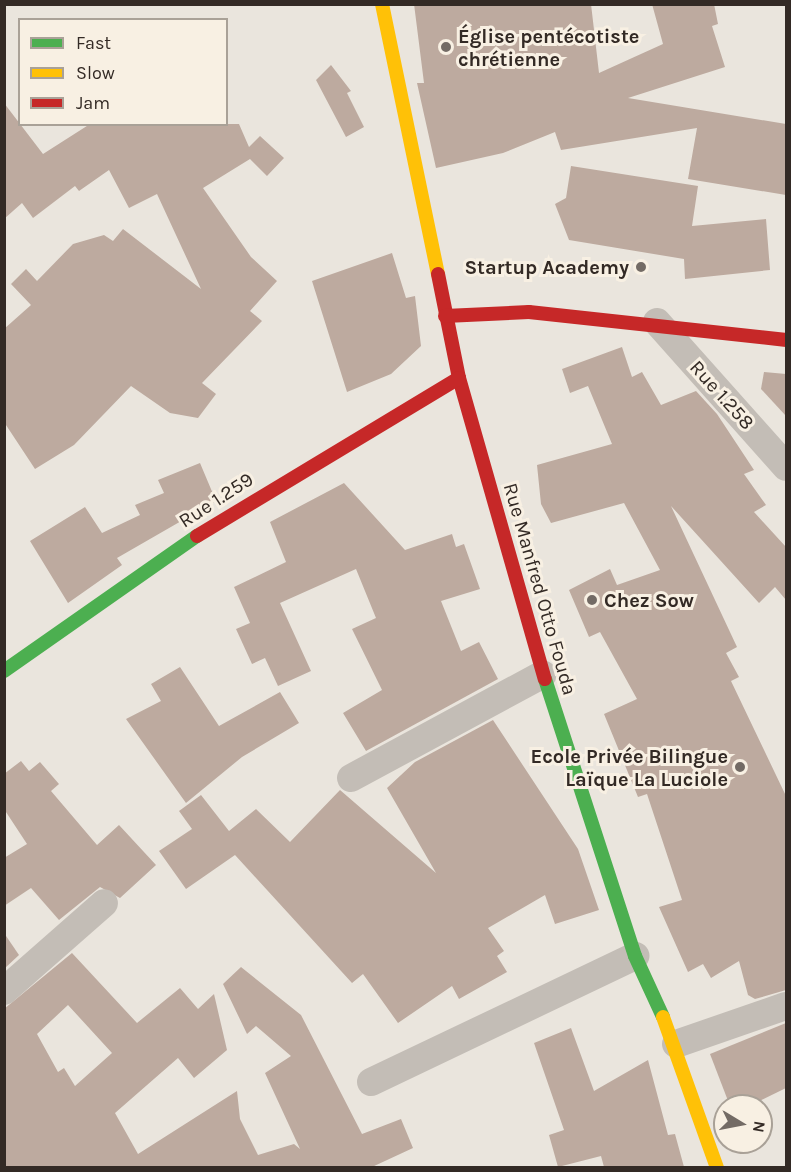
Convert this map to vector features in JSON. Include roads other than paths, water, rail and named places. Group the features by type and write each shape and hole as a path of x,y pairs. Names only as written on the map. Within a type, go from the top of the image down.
{"street":[{"name":"Rue Manfred Otto Fouda","path":"382,4 459,378 543,674 635,956 676,1044 717,1167"},
{"path":"445,316 529,312 657,322 786,340"},
{"name":"Rue 1.258","path":"657,322 786,467"},
{"name":"Rue 1.259","path":"4,671 217,522 393,413 459,378"},
{"path":"351,778 543,674"},
{"path":"4,991 104,903"},
{"path":"371,1082 635,956"},
{"path":"676,1044 786,1006"}],"place":[{"name":"Église pentécotiste chrétienne","path":"446,47"},
{"name":"Startup Academy","path":"641,267"},
{"name":"Chez Sow","path":"592,600"},
{"name":"Ecole Privée Bilingue Laïque La Luciole","path":"740,767"}]}
